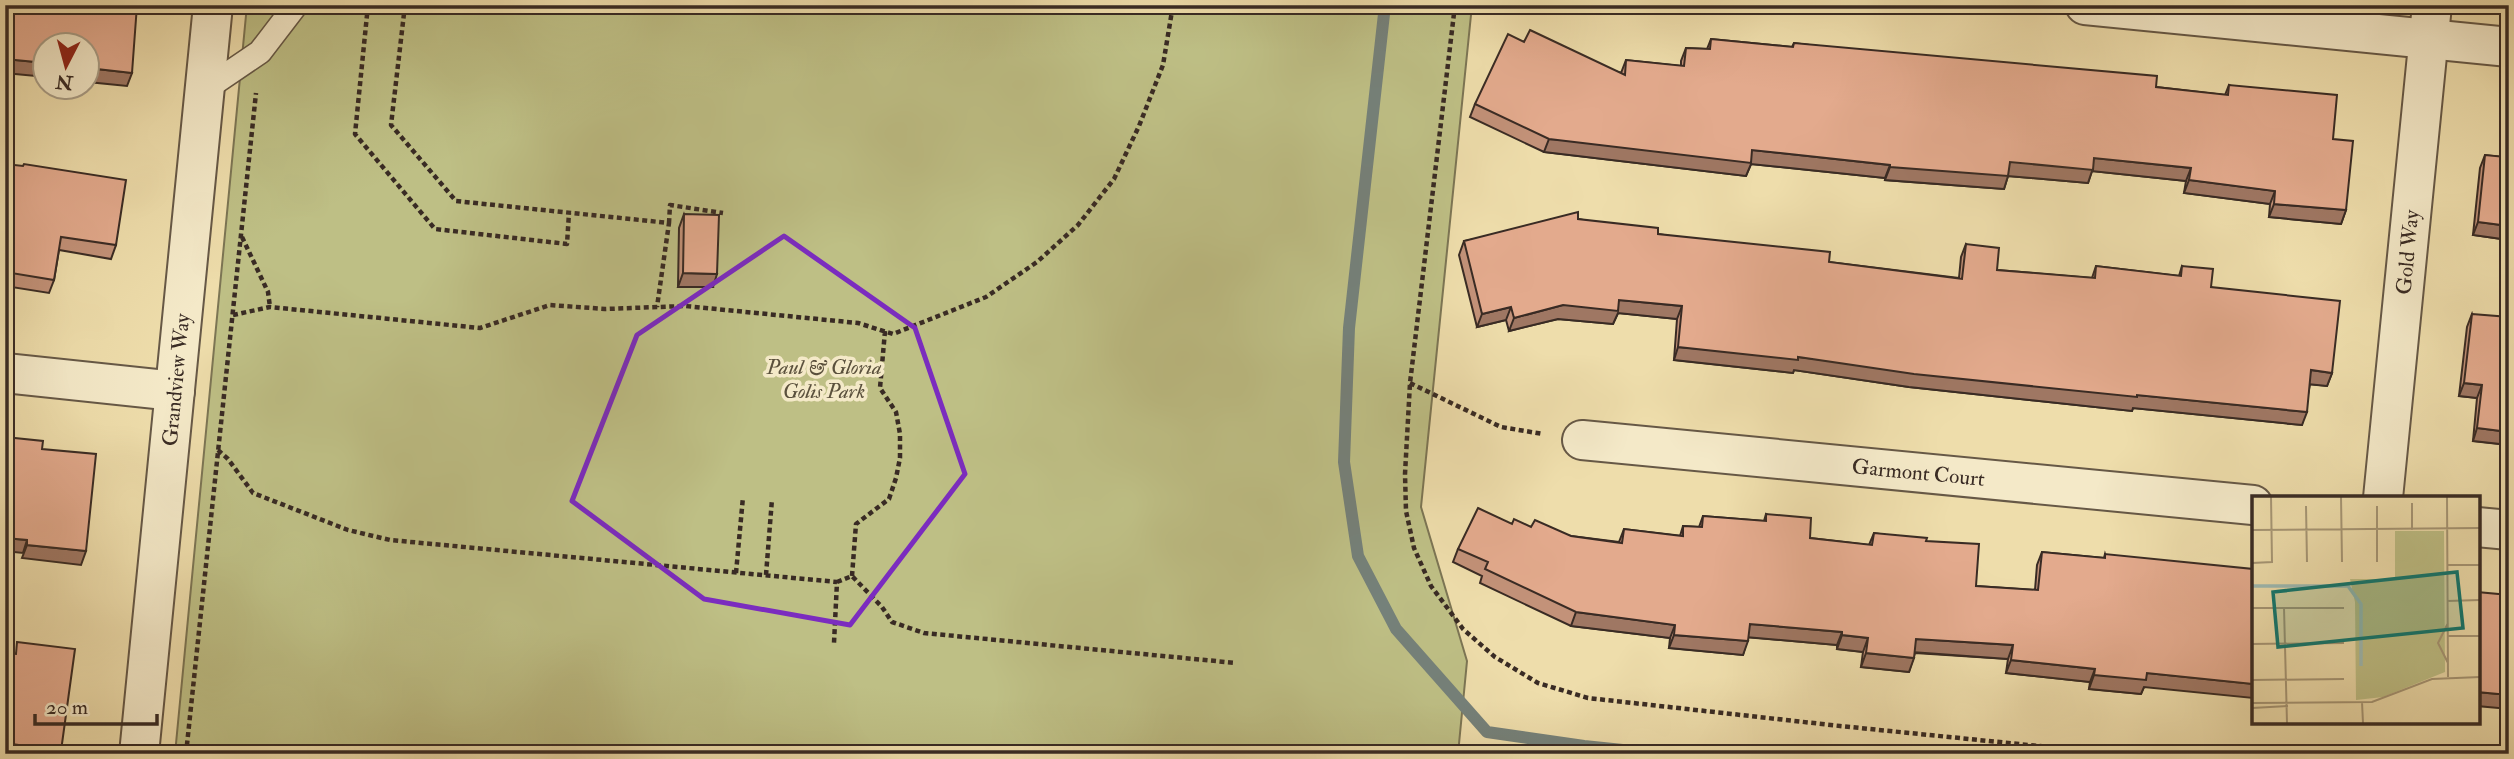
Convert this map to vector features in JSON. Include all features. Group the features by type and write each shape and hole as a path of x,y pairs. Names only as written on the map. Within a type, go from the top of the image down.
{"street":[{"name":"Grandview Way","path":"139,754 213,5"},
{"path":"2085,5 2430,22 2509,47"},
{"name":"Gold Way","path":"2383,496 2430,22"},
{"path":"5,373 175,391"},
{"name":"Garmont Court","path":"1582,440 2252,505"},
{"path":"2479,527 2509,530"}],"lane":[{"path":"204,90 260,52 296,5"}],"path":[{"path":"368,5 355,134 435,229 567,244 569,213"},
{"path":"405,5 391,125 456,201 670,223"},
{"path":"233,315 270,307 480,328 550,305 605,309 685,306 858,323 893,334 986,297 1037,262 1078,225 1114,179 1139,126 1163,65 1173,5"},
{"path":"1455,5 1410,383 1405,487 1406,511 1414,548 1431,586 1463,629 1495,657 1538,683 1588,698 2118,754"},
{"path":"186,754 260,52"},
{"path":"657,307 670,223 670,205 723,213"},
{"path":"241,236 268,292 270,307"},
{"path":"885,331 880,388 896,412 900,458 889,499 856,524 852,576 882,607 892,622 925,633 1236,663"},
{"path":"1410,383 1501,427 1582,440"},
{"path":"218,450 253,493 348,530 390,540 837,582 852,576"},
{"path":"736,573 743,497"},
{"path":"766,575 772,499"},
{"path":"834,643 837,582"}],"highlighted area":[{"path":"784,236 915,328 965,474 850,625 704,599 572,501 637,335"}],"green space":[{"name":"Paul & Gloria Golis Park","path":"247,5 1472,5 1421,507 1467,661 1458,754 175,754"}],"building":[{"path":"5,5 137,5 132,73 102,70 102,32 32,32 32,62 5,59"},
{"path":"1530,30 1625,75 1626,60 1684,66 1686,48 1710,49 1711,39 1793,47 1794,43 2157,76 2156,87 2228,95 2229,85 2337,95 2333,139 2353,141 2346,210 2274,204 2275,191 2189,180 2191,168 2094,158 2093,170 2010,162 2008,176 1890,167 1752,150 1751,163 1549,139 1475,104 1508,34 1524,42"},
{"path":"2509,124 2509,226 2478,222 2485,155 2505,157"},
{"path":"5,164 24,164 126,180 116,245 61,237 54,280 5,272"},
{"path":"1578,212 1578,219 1658,228 1658,234 1830,252 1829,262 1962,279 1966,244 1999,248 1997,270 2095,278 2096,266 2181,276 2182,266 2213,269 2211,287 2340,301 2332,373 2311,370 2307,412 1914,374 1798,357 1798,360 1678,347 1682,306 1619,300 1618,311 1563,305 1514,318 1511,307 1482,314 1464,241"},
{"path":"684,214 719,215 717,274 683,273"},
{"path":"2472,314 2509,317 2509,432 2477,428 2482,385 2464,383"},
{"path":"5,437 43,441 42,449 96,454 86,551 27,545 27,540 5,538"},
{"path":"1478,508 1512,524 1514,519 1531,527 1535,520 1571,536 1622,543 1624,529 1683,536 1683,526 1702,527 1703,516 1766,521 1766,514 1811,518 1810,538 1872,545 1874,533 1927,538 1926,541 1979,544 1976,586 2038,590 2042,552 2105,558 2105,554 2252,569 2252,684 2147,673 2146,680 2094,675 2095,669 2011,660 2013,645 1916,639 1914,658 1866,653 1868,638 1842,635 1842,632 1750,624 1748,641 1674,635 1675,625 1576,612 1485,569 1488,562 1458,549"},
{"path":"2479,592 2509,595 2509,695 2479,692"},
{"path":"17,642 75,649 61,751 11,744 10,754 5,754 5,653 16,654"}],"waterway":[{"path":"1385,5 1349,328 1344,462 1358,556 1396,629 1487,732 1661,754"}]}
